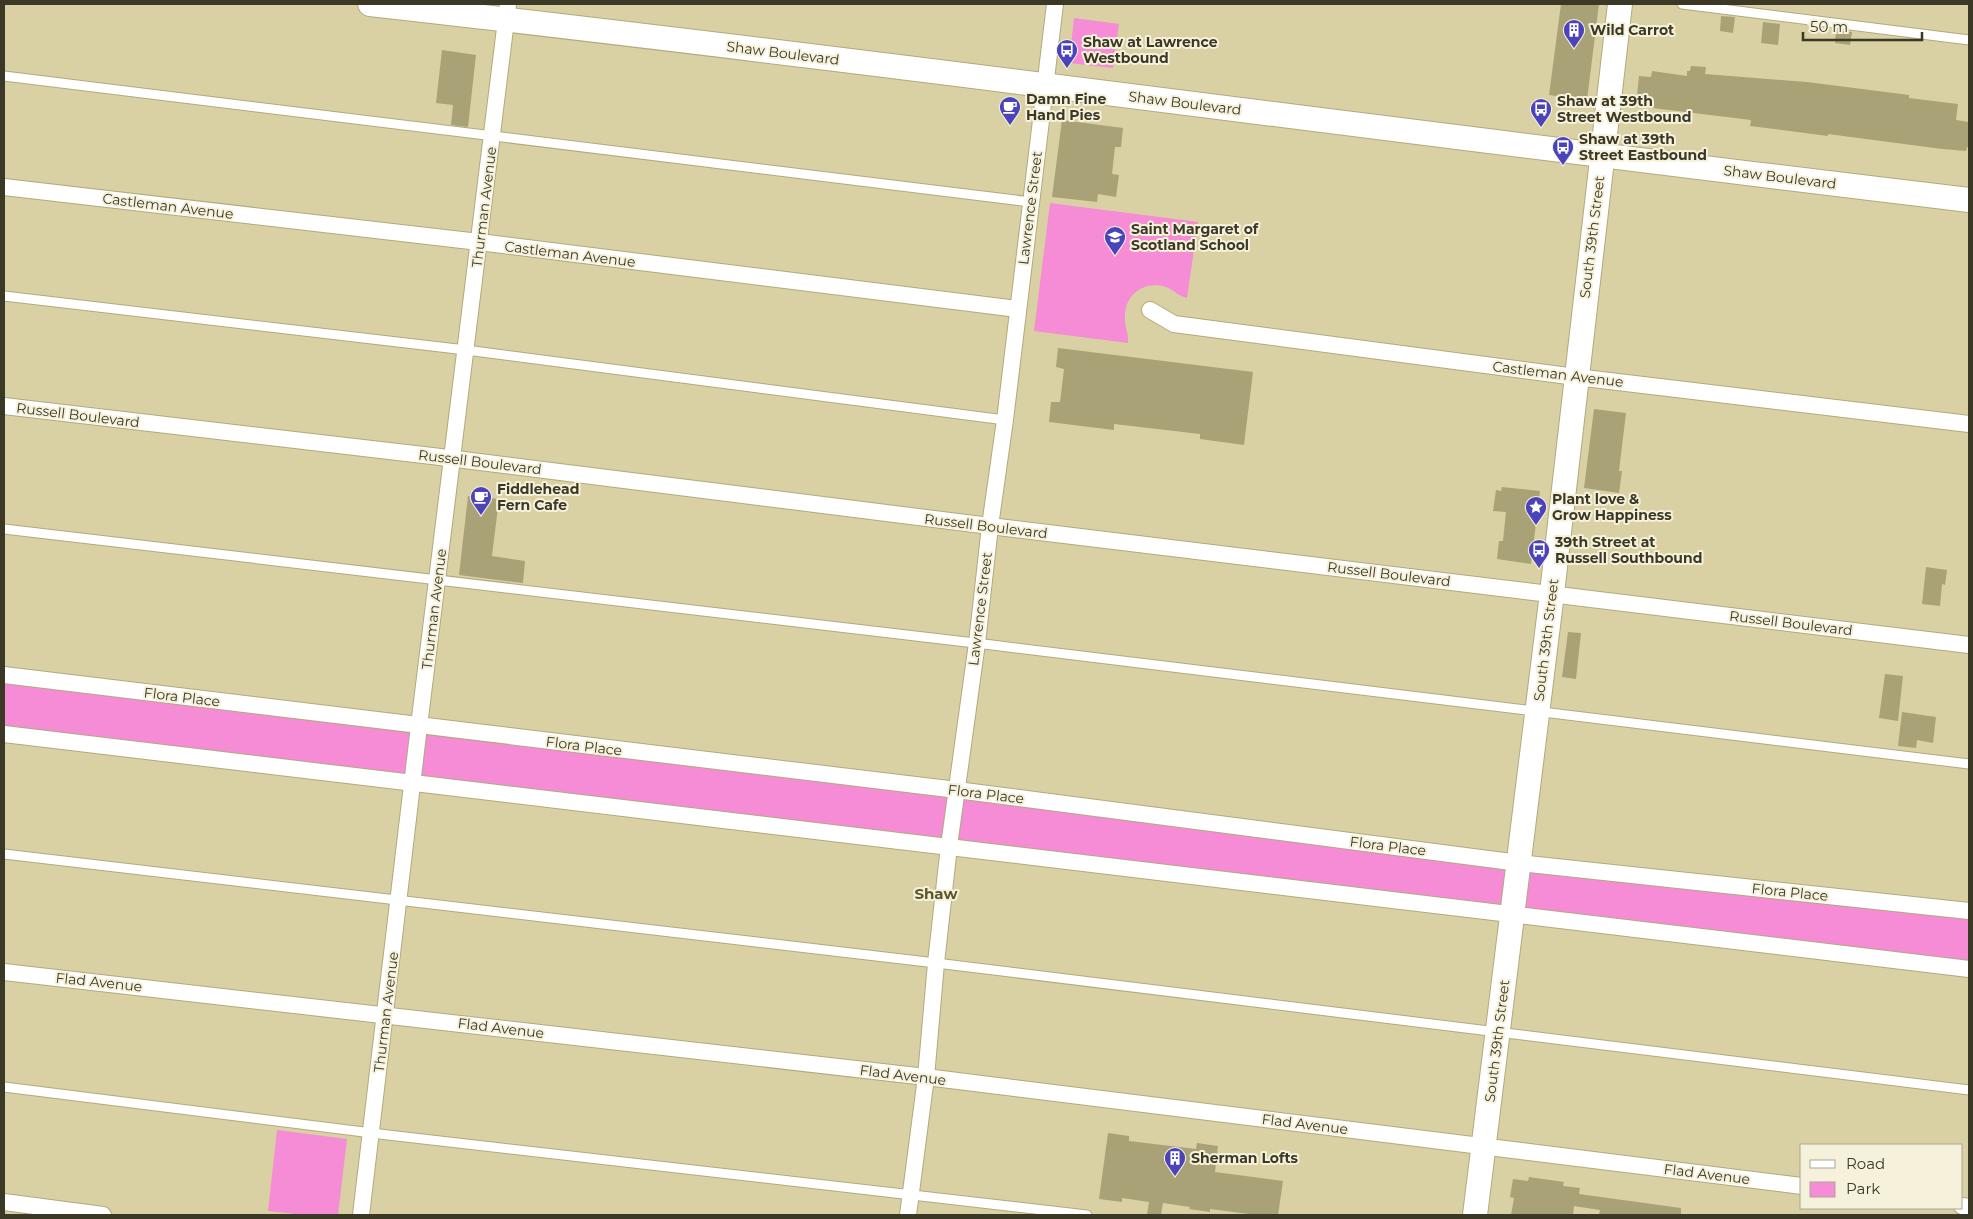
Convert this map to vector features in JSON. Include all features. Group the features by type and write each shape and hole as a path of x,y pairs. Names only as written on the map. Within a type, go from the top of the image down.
{"street":[{"name":"Shaw Boulevard","path":"370,4 507,11 1045,85 1602,156 1969,200"},
{"name":"Lawrence Street","path":"908,1215 926,1077 949,846 977,643 1055,4"},
{"name":"South 39th Street","path":"1475,1215 1552,593 1620,4"},
{"name":"Thurman Avenue","path":"361,1215 507,11"},
{"name":"Castleman Avenue","path":"4,186 479,242 1018,309"},
{"name":"Castleman Avenue","path":"1150,310 1174,324 1576,377 1969,424"},
{"name":"Russell Boulevard","path":"4,406 453,458 990,526 1969,645"},
{"name":"Flora Place","path":"4,675 957,790 1519,863 1969,911"},
{"path":"4,734 1969,969"},
{"name":"Flad Avenue","path":"4,972 926,1077 1800,1186"},
{"path":"4,1202 103,1215"}],"lane":[{"path":"1682,4 1969,40"},
{"path":"4,76 1031,202"},
{"path":"4,296 466,350 1005,420"},
{"path":"4,529 977,643 1969,764"},
{"path":"4,854 936,962 1969,1090"},
{"path":"4,1087 371,1132 1087,1215"}],"green space":[{"path":"1074,18 1119,24 1113,68 1069,63"},
{"path":"1050,203 1198,222 1187,298 1158,285 1144,287 1132,295 1126,308 1125,320 1128,343 1034,331"},
{"path":"4,675 1969,911 1969,969 4,734"},
{"path":"277,1130 347,1139 338,1215 306,1215 268,1211"}],"building":[{"name":"Wild Carrot","path":"1561,4 1599,4 1587,100 1549,95"},
{"path":"1721,16 1735,17 1733,33 1720,31"},
{"path":"1763,22 1780,24 1778,45 1761,43"},
{"path":"1836,30 1852,32 1850,45 1835,43"},
{"path":"442,50 476,55 468,127 451,125 453,105 436,103"},
{"path":"1691,66 1706,67 1705,74 1807,82 1909,95 1909,98 1958,104 1956,120 1969,122 1969,148 1967,147 1966,151 1942,149 1828,134 1828,136 1750,126 1751,120 1636,106 1639,76 1651,77 1652,71 1687,76 1687,71 1690,71"},
{"path":"1062,120 1123,128 1121,147 1115,147 1112,174 1119,175 1116,197 1098,194 1097,202 1052,197"},
{"path":"1058,348 1253,372 1244,445 1200,439 1200,434 1114,424 1114,430 1049,422 1051,402 1060,402 1064,369 1056,367"},
{"path":"1594,409 1626,413 1619,471 1622,471 1619,493 1584,488"},
{"path":"1502,487 1540,491 1531,564 1497,559 1499,541 1503,541 1506,512 1493,511 1496,490 1501,491"},
{"path":"468,496 499,499 492,556 525,561 523,583 459,575"},
{"path":"1926,567 1947,570 1945,585 1942,584 1940,606 1922,604"},
{"path":"1568,632 1581,633 1576,679 1562,677"},
{"path":"1885,674 1903,676 1898,721 1879,718"},
{"path":"1902,712 1936,717 1933,743 1917,740 1916,748 1898,746"},
{"name":"Sherman Lofts","path":"1108,1133 1129,1136 1129,1141 1196,1149 1197,1143 1218,1146 1215,1172 1283,1181 1278,1215 1257,1215 1210,1209 1210,1212 1163,1203 1161,1215 1147,1215 1149,1202 1122,1198 1122,1202 1099,1199"},
{"path":"1529,1177 1564,1182 1563,1186 1580,1188 1579,1194 1681,1208 1681,1215 1599,1215 1600,1210 1574,1206 1573,1215 1511,1215 1514,1198 1510,1197 1513,1179 1528,1181"}],"place":[{"name":"Wild Carrot","path":"1574,49"},
{"name":"Shaw at Lawrence Westbound","path":"1067,69"},
{"name":"Damn Fine Hand Pies","path":"1010,126"},
{"name":"Shaw at 39th Street Westbound","path":"1541,128"},
{"name":"Shaw at 39th Street Eastbound","path":"1563,166"},
{"name":"Saint Margaret of Scotland School","path":"1115,256"},
{"name":"Fiddlehead Fern Cafe","path":"481,516"},
{"name":"Plant love & Grow Happiness","path":"1536,526"},
{"name":"39th Street at Russell Southbound","path":"1539,569"},
{"name":"Sherman Lofts","path":"1175,1177"}],"district":[{"name":"Shaw","path":"936,894"}]}
